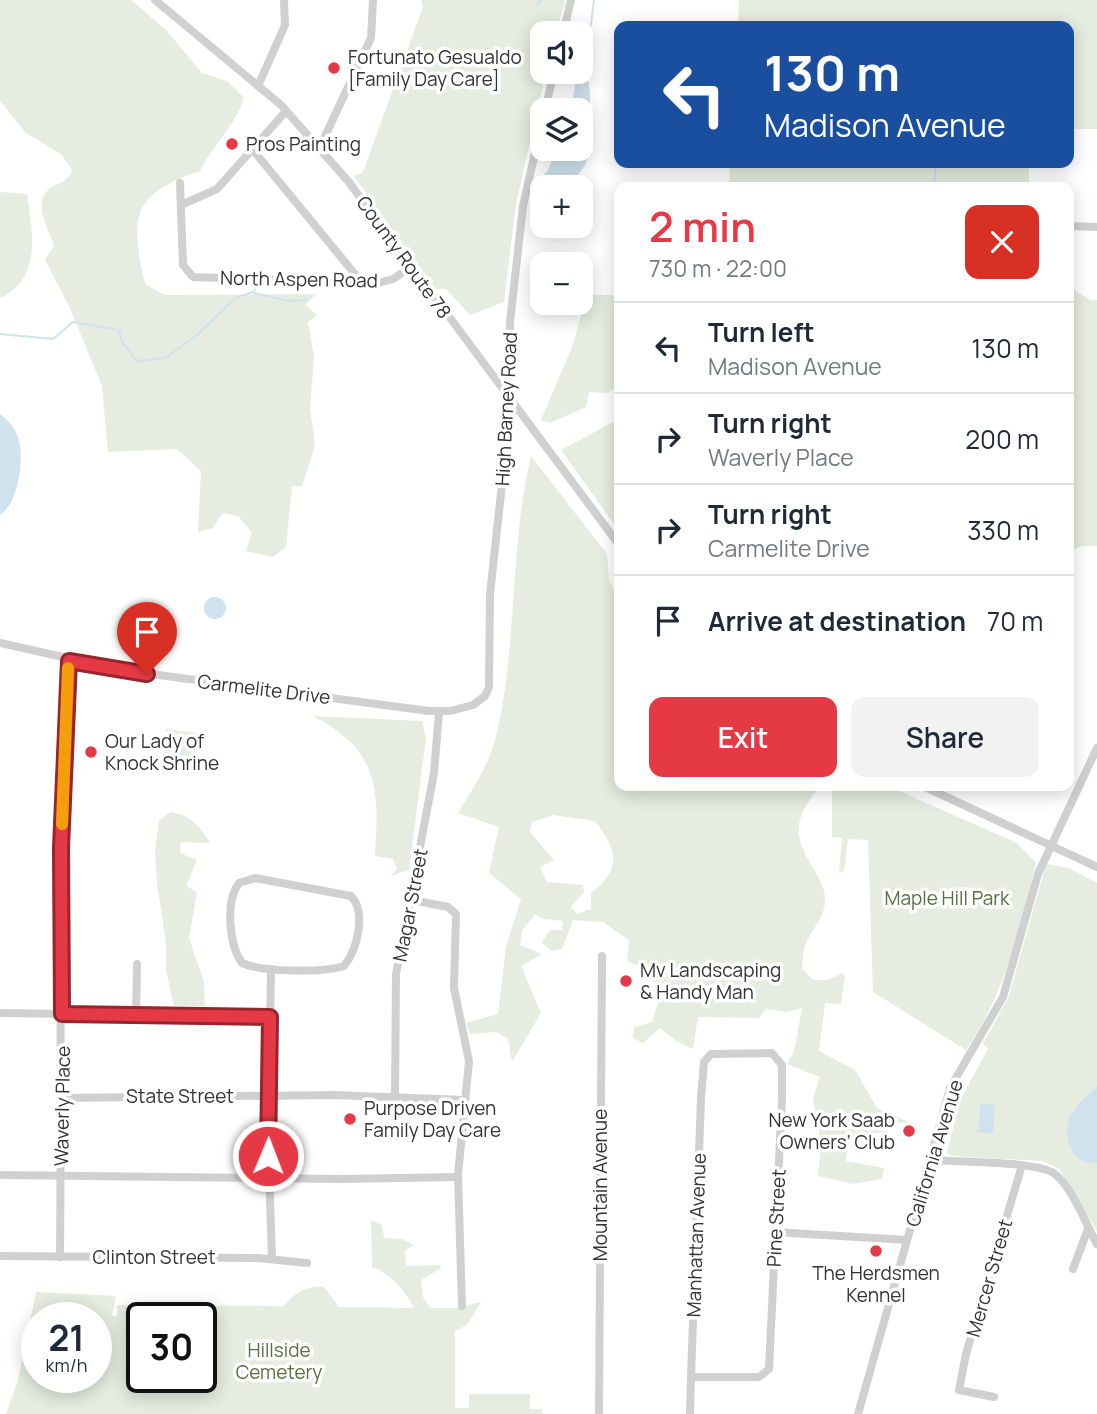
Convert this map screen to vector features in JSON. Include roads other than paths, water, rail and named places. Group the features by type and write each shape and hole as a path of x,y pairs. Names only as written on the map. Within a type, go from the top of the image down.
{"street":[{"name":"County Route 78","path":"155,0 258,86 320,147 614,538"},
{"path":"258,86 285,25 284,0"},
{"path":"320,147 371,38 373,0"},
{"path":"566,21 571,0"},
{"path":"180,183 181,205 217,189 286,111"},
{"path":"253,150 363,284"},
{"name":"High Barney Road","path":"484,697 489,681 490,594 504,466 506,395 523,206 533,161"},
{"name":"North Aspen Road","path":"181,205 185,271 193,277 363,284 388,281 412,266"},
{"path":"1074,226 1097,227"},
{"name":"Carmelite Drive","path":"0,643 69,661 439,712 473,705 484,697"},
{"name":"Waverly Place","path":"60,1257 63,1098 61,836 69,661"},
{"name":"Magar Street","path":"395,1099 397,974 434,773 439,712"},
{"name":"California Avenue","path":"858,1414 954,1079 987,1029 1005,990 1032,892 1097,748"},
{"path":"934,791 1097,867"},
{"path":"255,878 268,880 344,893 355,901 360,915 352,953 344,966 335,969 271,969 242,963 235,953 232,896 239,883 255,878"},
{"path":"412,900 448,907 456,914 454,988 469,1061 458,1177 462,1306"},
{"name":"Mountain Avenue","path":"599,1414 602,956"},
{"path":"136,1015 137,964"},
{"path":"271,969 268,1178 272,1258"},
{"path":"0,1013 270,1017"},
{"name":"Manhattan Avenue","path":"691,1414 701,1098 706,1056 772,1053 780,1060"},
{"name":"Pine Street","path":"691,1377 765,1375 769,1369 782,1098 780,1060"},
{"name":"State Street","path":"63,1098 269,1096 464,1100"},
{"path":"931,1160 1022,1165 1054,1172 1097,1244"},
{"name":"Mercer Street","path":"994,1397 959,1390 966,1354 1022,1165"},
{"path":"0,1175 458,1177"},
{"path":"1073,1269 1088,1229"},
{"path":"774,1232 907,1240"},
{"name":"Clinton Street","path":"0,1256 272,1258 307,1263"}],"water":[{"path":"575,84 588,84 590,98 573,98"},
{"path":"551,161 586,161 577,175 544,175"},
{"path":"0,414 16,433 21,460 15,492 0,515"},
{"path":"215,597 223,600 226,608 223,616 215,619 207,616 204,608 207,600"},
{"path":"1097,1087 1097,1163 1090,1163 1075,1155 1068,1142 1067,1133 1068,1124 1076,1108"},
{"path":"980,1104 995,1105 993,1133 975,1132 979,1128"}],"waterway":[{"path":"537,5 542,0"},
{"path":"591,21 594,0"},
{"path":"935,168 935,182"},
{"path":"0,334 53,339 73,322 119,330 122,342 137,361 165,358 196,336 235,298 253,292 258,285"},
{"path":"254,293 288,301 307,300"}],"place":[{"name":"Fortunato Gesualdo [Family Day Care]","path":"334,68"},
{"name":"Pros Painting","path":"232,144"},
{"name":"Our Lady of Knock Shrine","path":"91,752"},
{"name":"Mv Landscaping & Handy Man","path":"626,981"},
{"name":"Purpose Driven Family Day Care","path":"350,1119"},
{"name":"New York Saab Owners’ Club","path":"909,1131"},
{"name":"The Herdsmen Kennel","path":"876,1251"}],"park label":[{"name":"Maple Hill Park","path":"947,898"},
{"name":"Hillside Cemetery","path":"279,1361"}]}
